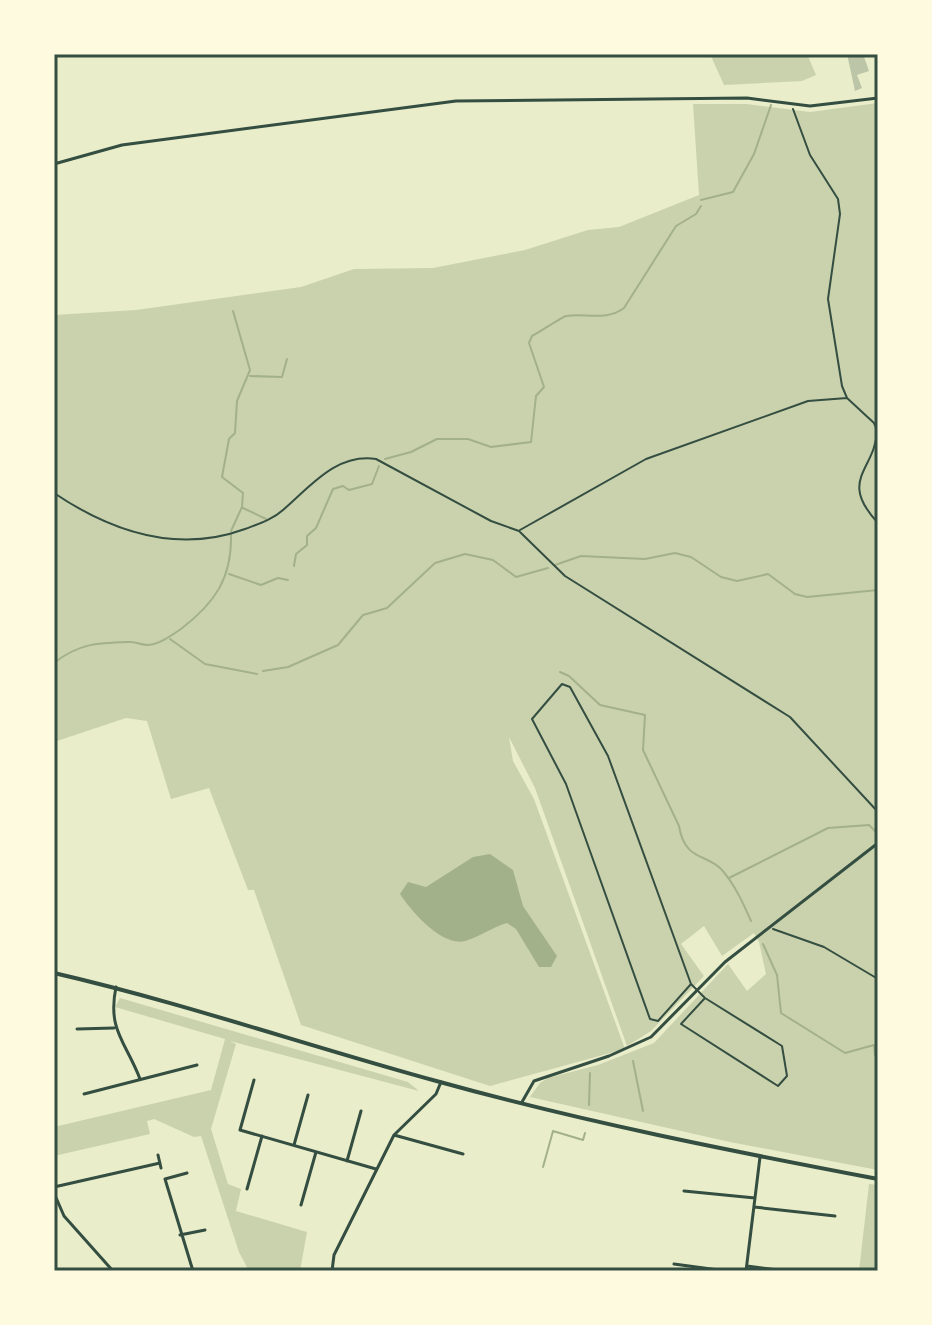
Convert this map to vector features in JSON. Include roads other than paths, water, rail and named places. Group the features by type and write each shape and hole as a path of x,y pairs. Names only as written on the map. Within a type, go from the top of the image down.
{"street":[{"path":"54,164 122,145 456,101 747,98 792,105 878,98"},
{"path":"522,1102 534,1081 609,1056 651,1037 696,991 768,927 878,843"},
{"path":"54,973 116,987 441,1082 760,1157 878,1179"},
{"path":"116,987 111,1014 114,1028 140,1079"},
{"path":"77,1029 114,1028"},
{"path":"84,1094 197,1065"},
{"path":"254,1080 240,1130 376,1169"},
{"path":"332,1271 334,1255 394,1135 436,1094 441,1082"},
{"path":"294,1145 308,1095"},
{"path":"347,1161 361,1111"},
{"path":"394,1135 463,1154"},
{"path":"247,1189 262,1136"},
{"path":"301,1205 316,1152"},
{"path":"54,1187 160,1166 158,1155"},
{"path":"760,1157 746,1269 786,1271"},
{"path":"187,1173 165,1179 193,1271"},
{"path":"684,1191 755,1198"},
{"path":"54,1193 64,1216 113,1271"},
{"path":"754,1207 835,1216"},
{"path":"180,1235 205,1230"},
{"path":"674,1264 726,1271"}],"lane":[{"path":"691,984 658,1021 650,1019 566,784 532,719 562,684 570,687 608,756 691,984 705,998 782,1046 787,1076 778,1086 681,1024 705,998"}],"waterway":[{"path":"701,200 733,192 754,154 771,105"},
{"path":"385,459 411,452 437,439 468,439 491,447 531,442 536,396 544,387 529,343 532,336 566,316 611,314 624,308 676,226 696,214 701,206"},
{"path":"231,531 242,507 243,493 222,477 229,439 235,433 237,401 250,370 233,311"},
{"path":"250,376 282,377 287,359"},
{"path":"294,566 296,554 307,545 307,536 316,528 333,489 343,486 349,490 372,484 379,466"},
{"path":"243,508 266,519"},
{"path":"54,663 72,651 89,645 152,644 181,629 212,599 225,577 231,535"},
{"path":"555,565 581,556 645,559 675,553 691,557 721,577 737,581 768,574 795,594 807,597 878,590"},
{"path":"263,671 288,667 338,645 363,615 387,608 435,563 465,554 493,560 516,577 548,568"},
{"path":"229,574 261,585 278,578 288,580"},
{"path":"170,639 205,664 257,674"},
{"path":"560,672 569,676 600,705 645,715 643,750 686,846 722,870 735,888 751,921"},
{"path":"729,878 828,828 869,825 878,834"},
{"path":"763,944 777,975 781,1013 845,1053 874,1045 875,1055"},
{"path":"633,1061 643,1111"},
{"path":"876,1061 878,1071"},
{"path":"589,1105 590,1073"},
{"path":"543,1167 553,1131 583,1140 585,1133"}]}
